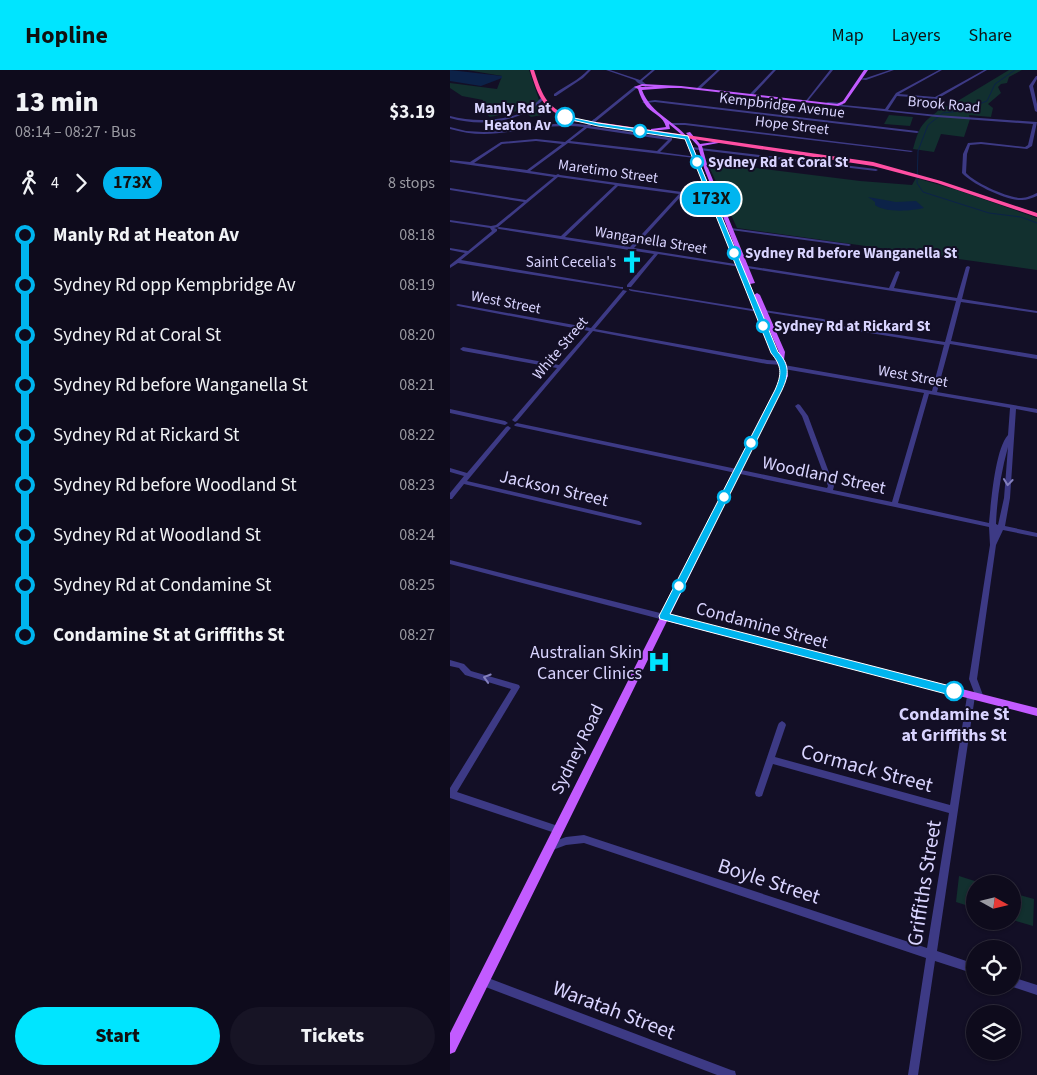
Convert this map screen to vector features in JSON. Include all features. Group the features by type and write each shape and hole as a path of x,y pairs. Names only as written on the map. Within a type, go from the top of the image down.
{"highway":[{"path":"532,70 543,101 558,114 575,120 840,156 917,173 1037,214"},
{"path":"537,70 547,99 552,106 562,113 599,123 846,160 917,173"}],"main road":[{"path":"783,363 775,353 700,147 646,102 638,89 666,87 698,89 822,103 839,103 846,97 866,70"},
{"path":"646,87 646,102 671,123"},
{"path":"646,94 650,89 666,87"},
{"path":"822,103 839,103"},
{"path":"653,130 668,128 671,123"},
{"path":"689,136 710,197 743,266"},
{"path":"700,147 704,144 722,142"},
{"path":"710,197 718,196"},
{"name":"Sydney Road","path":"450,1047 783,380 783,363"},
{"name":"Condamine Street","path":"664,616 1037,712"}],"street":[{"path":"555,96 586,76 590,70"},
{"path":"608,70 640,81 646,87"},
{"path":"638,89 640,81 654,70"},
{"path":"698,89 718,70"},
{"path":"751,95 775,70"},
{"path":"806,101 832,70"},
{"path":"860,79 868,79 893,70"},
{"path":"886,110 896,95 942,70"},
{"path":"896,95 936,98 986,70"},
{"path":"1037,76 1030,86 1037,111 1030,146 1026,148 981,143 969,144 965,154 964,173 971,180 1015,199 1024,199 1037,194"},
{"path":"530,171 631,91 638,89"},
{"path":"631,91 638,89"},
{"path":"450,117 473,121 488,120 526,112 543,101"},
{"name":"Kempbridge Avenue","path":"646,102 917,132"},
{"name":"Brook Road","path":"839,103 937,116 1035,122"},
{"path":"450,128 483,132 572,123 672,139 657,153"},
{"name":"Hope Street","path":"671,123 911,151"},
{"path":"470,164 501,143 536,140 696,157"},
{"path":"692,148 700,147 876,170"},
{"name":"Maretimo Street","path":"450,161 710,197"},
{"path":"450,267 558,176"},
{"path":"562,238 618,184"},
{"path":"450,189 528,200"},
{"path":"631,249 682,193"},
{"name":"Wanganella Street","path":"450,221 1037,312"},
{"path":"724,228 848,246"},
{"path":"450,249 468,252"},
{"name":"White Street","path":"516,423 656,253"},
{"path":"457,261 823,320 845,328 1037,357"},
{"path":"894,505 946,343 968,267"},
{"path":"891,289 898,272"},
{"name":"West Street","path":"458,306 608,333 614,336 684,349 734,358 783,363 1037,411"},
{"path":"463,349 561,366"},
{"path":"798,406 805,416 831,486 829,491"},
{"name":"Griffiths Street","path":"913,1075 954,810 975,697 973,679 993,545 992,526 1013,407"},
{"path":"450,411 507,425 516,423"},
{"name":"Woodland Street","path":"516,423 736,472 1037,535"},
{"path":"450,497 507,425"},
{"name":"Griffiths Street","path":"993,545 998,538 1006,494 1012,446 1009,437"},
{"path":"450,470 468,474"},
{"name":"Jackson Street","path":"462,482 638,523"},
{"name":"Condamine Street","path":"450,562 664,616"},
{"path":"450,663 461,666 468,672 516,687 450,794 558,830"},
{"path":"759,793 782,725"},
{"name":"Cormack Street","path":"770,759 954,810"},
{"name":"Boyle Street","path":"550,847 566,841 584,839 966,966"},
{"name":"Waratah Street","path":"483,981 732,1075"},
{"path":"1021,985 1037,990"}],"green space":[{"path":"467,70 529,70 539,100 548,114 531,117 522,110 490,117 483,111 483,100 462,96 450,88 450,83 497,89 502,76"},
{"path":"1009,70 1022,70 1009,77 1007,83 1001,84 998,87 1001,93 988,104 993,108 991,117 969,115 970,119 964,137 941,134 934,152 913,149 921,128 940,108 951,105"},
{"path":"889,115 913,117 910,126 884,124"},
{"path":"707,162 860,181 912,185 916,178 957,190 1037,218 1037,270 737,228"},
{"path":"959,876 966,878 966,905 956,902"},
{"path":"1021,895 1034,899 1033,926 1021,922"}],"water":[{"path":"450,70 502,76 502,78 481,86 450,81"},
{"path":"868,197 896,202 916,201 924,208 906,210 885,209 875,205 875,202"}],"waterway":[{"path":"1015,70 995,84 987,101 961,111 943,113 928,125 918,151 917,183 923,192 989,213 1021,217 1037,223"}],"bus line":[{"name":"173X","path":"565,117 598,125 687,137 775,353 784,367 785,376 779,390 664,616 954,691"}],"place":[{"name":"Manly Rd at Heaton Av","path":"565,117"},
{"name":"Sydney Rd at Coral St","path":"697,162"},
{"name":"Sydney Rd before Wanganella St","path":"734,253"},
{"name":"Saint Cecelia's","path":"632,262"},
{"name":"Sydney Rd at Rickard St","path":"763,326"},
{"name":"Australian Skin Cancer Clinics","path":"659,662"},
{"name":"Condamine St at Griffiths St","path":"954,691"}]}
